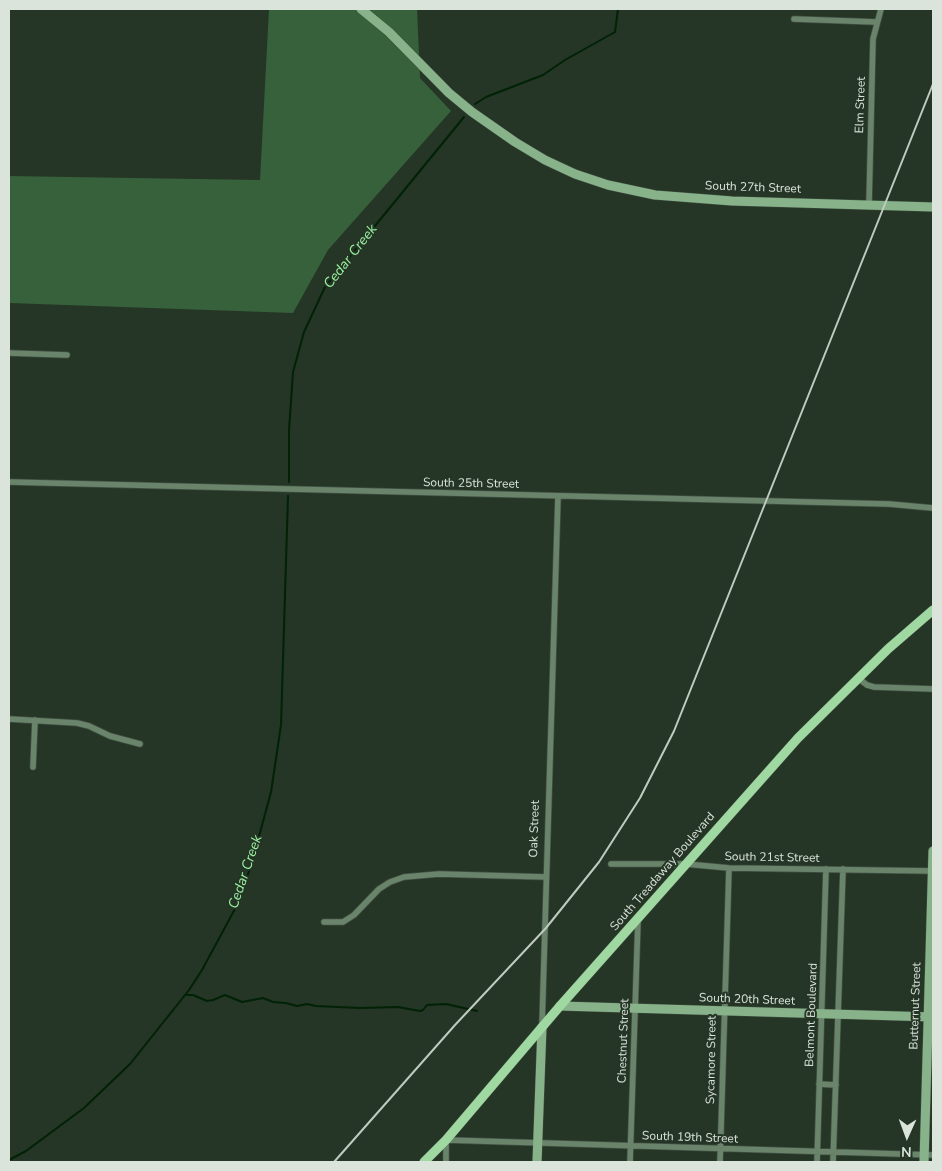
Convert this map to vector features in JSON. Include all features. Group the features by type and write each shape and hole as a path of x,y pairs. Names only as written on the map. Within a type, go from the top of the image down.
{"main road":[{"name":"South Treadaway Boulevard","path":"424,1162 446,1140 560,1006 798,738 888,649 933,610"}],"street":[{"name":"South 27th Street","path":"361,9 388,32 449,93 472,112 515,142 545,160 575,174 608,185 655,195 734,201 933,207"},
{"name":"Elm Street","path":"869,204 873,47 876,22 881,9"},
{"path":"794,19 876,22"},
{"path":"9,353 67,355"},
{"name":"South 25th Street","path":"9,482 890,504 933,508"},
{"name":"Oak Street","path":"537,1162 558,496"},
{"path":"858,678 867,685 874,687 933,689"},
{"path":"9,719 77,723 89,726 110,736 140,744"},
{"path":"33,767 35,720"},
{"name":"Butternut Street","path":"927,1158 933,851"},
{"name":"South 21st Street","path":"611,864 686,864 729,868 933,871"},
{"name":"Sycamore Street","path":"720,1162 729,868"},
{"name":"Belmont Boulevard","path":"817,1162 826,869"},
{"name":"Belmont Boulevard","path":"833,1162 842,869"},
{"path":"324,922 343,922 354,915 380,889 390,882 404,877 439,874 546,877"},
{"name":"Chestnut Street","path":"630,1162 638,920"},
{"name":"South 20th Street","path":"560,1006 931,1017"},
{"path":"819,1084 836,1084"},
{"path":"446,1140 446,1162"},
{"name":"South 19th Street","path":"446,1140 834,1152 927,1158"}],"green space":[{"path":"269,9 417,9 420,78 451,111 328,250 293,313 9,303 9,176 260,180"}],"waterway":[{"name":"Cedar Creek","path":"475,104 486,97 543,75 565,60 615,32 618,9"},
{"name":"Cedar Creek","path":"289,482 289,430 293,372 304,332 325,287 464,117"},
{"name":"Cedar Creek","path":"9,1160 26,1151 84,1108 130,1064 189,990 236,907 251,866 271,792 281,725 288,496"},
{"path":"185,995 193,995 207,1001 225,995 242,1002 263,998 273,1002 297,1006 307,1004 360,1008 398,1007 420,1011 427,1005 446,1004 477,1011"}],"railway":[{"path":"334,1162 455,1025 546,928 599,862 640,798 674,731 933,84"}]}
